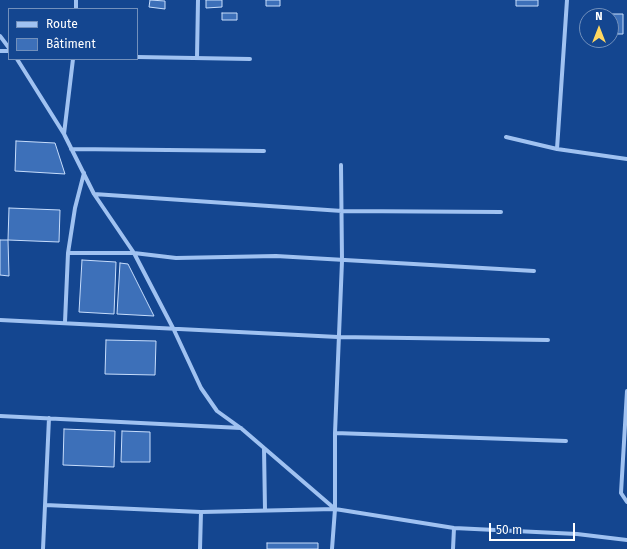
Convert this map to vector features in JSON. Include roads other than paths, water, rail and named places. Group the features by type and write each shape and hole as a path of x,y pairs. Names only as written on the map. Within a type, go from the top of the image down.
{"street":[{"path":"197,58 198,0"},
{"path":"557,149 567,0"},
{"path":"0,36 8,47"},
{"path":"138,56 250,59"},
{"path":"18,60 64,134 94,194 134,253 174,330 201,388 217,411 242,428 335,509"},
{"path":"64,134 73,60"},
{"path":"506,137 557,149 627,159"},
{"path":"71,149 264,151"},
{"path":"332,549 335,509 335,434 342,261 341,165"},
{"path":"66,322 68,252 75,208 84,173"},
{"path":"94,194 342,211 501,212"},
{"path":"68,252 134,253 176,258 276,256 534,271"},
{"path":"0,320 66,322 174,330 338,337 548,340"},
{"path":"627,392 621,493 627,502"},
{"path":"0,416 242,428"},
{"path":"43,549 49,418"},
{"path":"335,434 566,441"},
{"path":"264,448 265,510"},
{"path":"45,505 202,512 335,509 454,528 577,534 627,540"},
{"path":"200,549 202,512"},
{"path":"453,549 454,528"}]}
